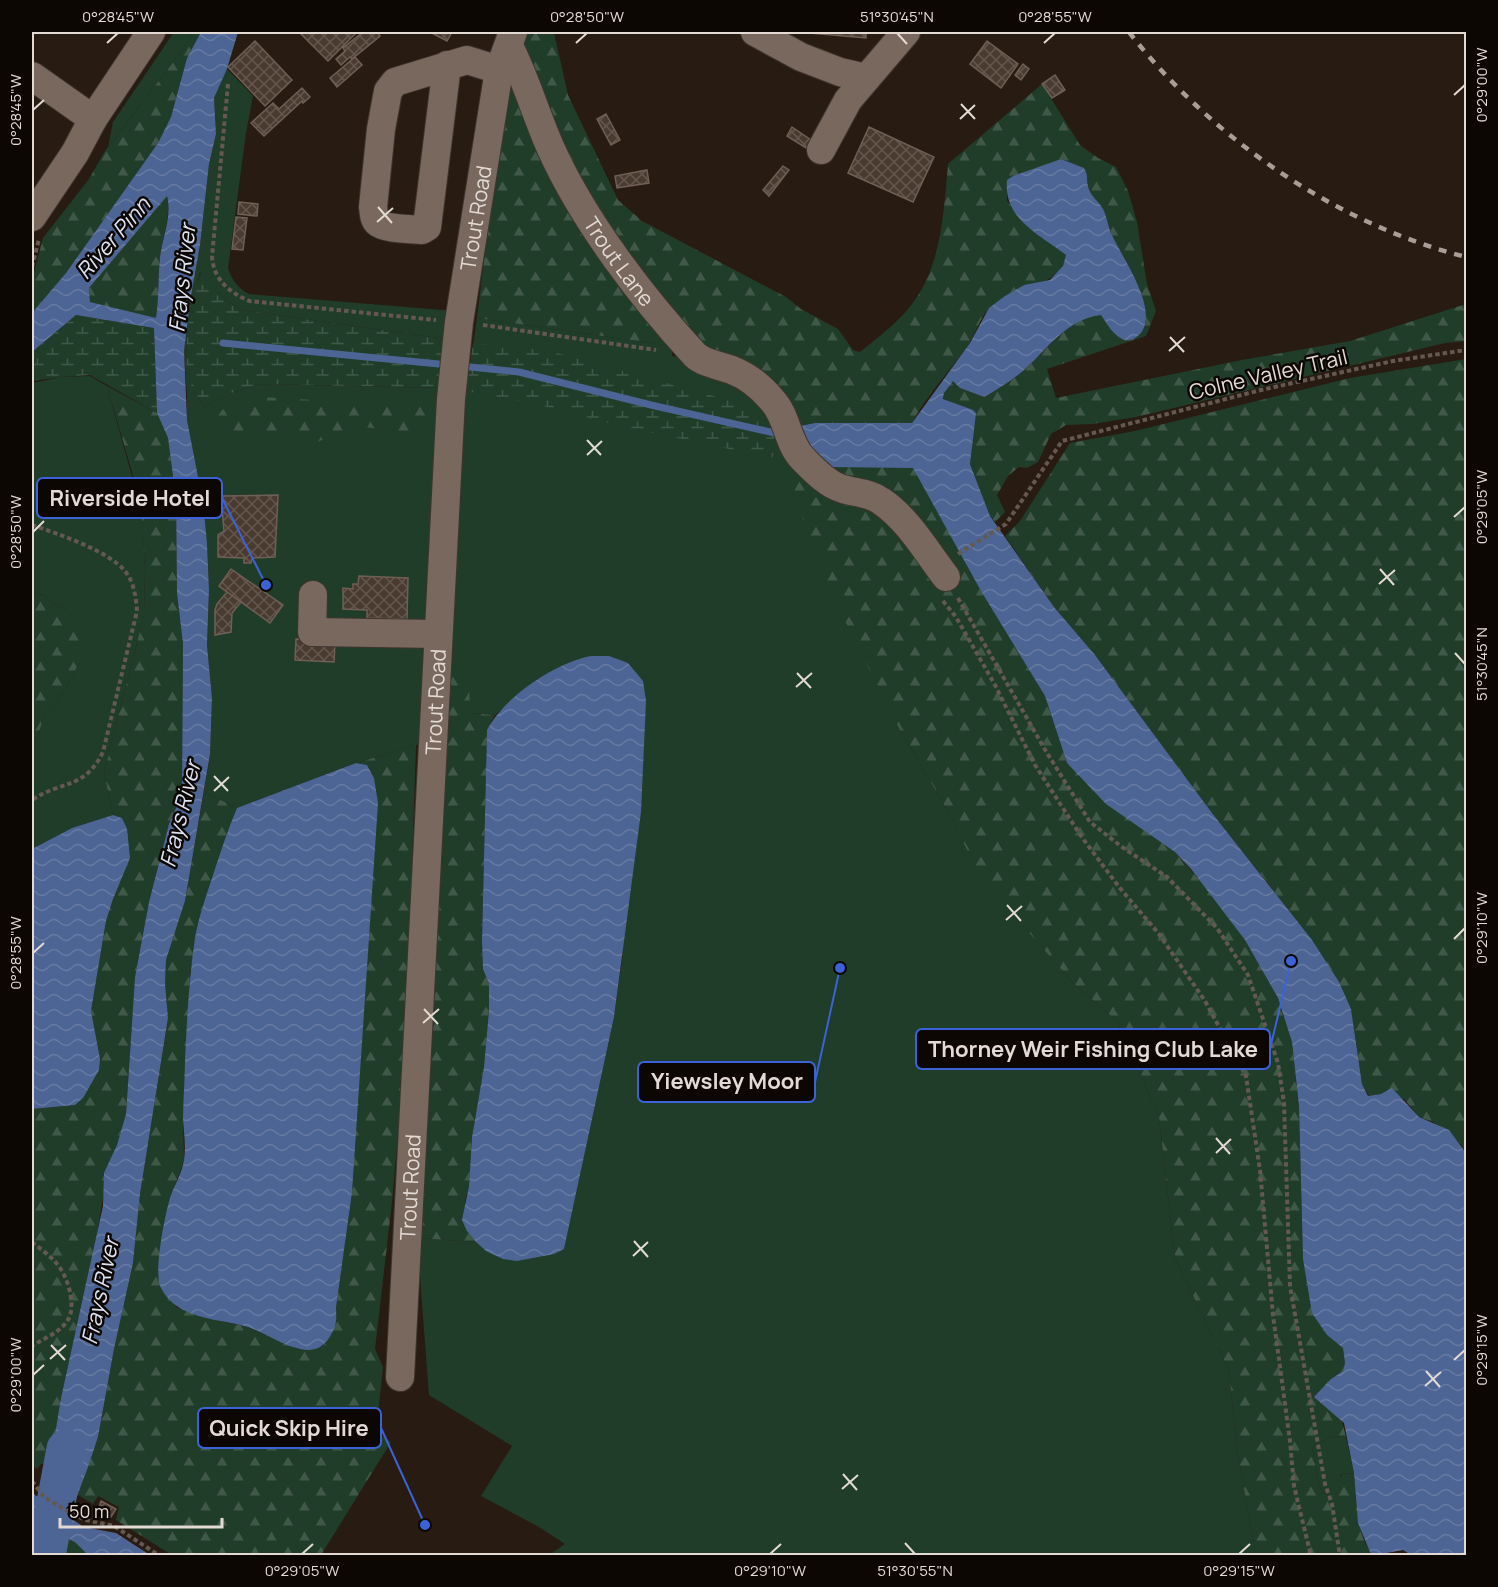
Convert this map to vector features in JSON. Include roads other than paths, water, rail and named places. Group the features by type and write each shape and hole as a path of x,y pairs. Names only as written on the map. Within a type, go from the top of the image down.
{"street":[{"path":"32,217 75,153 93,119 152,32"},
{"path":"755,32 801,57 840,72 866,78"},
{"path":"821,150 848,100 906,32"},
{"path":"447,65 427,227 422,230 384,226 374,217 373,207 381,129 388,91 395,82 404,78 447,65 507,49"},
{"name":"Trout Road","path":"400,1377 436,722 438,634 451,399 458,325 507,49"},
{"name":"Trout Lane","path":"507,49 553,152 579,199 685,355 734,371 756,385 775,402 791,438 808,464 839,488 876,498 892,510 908,526 946,576"},
{"path":"32,76 93,119"},
{"path":"313,595 312,632 438,634"}],"water":[{"name":"River Pinn","path":"201,32 238,32 227,69 214,98 216,134 209,164 200,245 184,351 187,420 203,503 207,543 209,590 207,645 212,698 210,754 185,901 166,960 168,1018 140,1194 133,1263 98,1437 72,1510 48,1494 47,1483 61,1398 103,1206 104,1173 117,1145 126,1114 135,977 149,902 169,824 182,788 183,644 177,593 176,499 168,438 157,413 154,328 76,315 32,352 32,313 66,273 158,143 171,117 187,58","holes":["167,196 168,219 160,257 156,318 90,302 89,288"]},
{"path":"1061,159 1084,168 1086,171 1089,189 1103,209 1112,235 1141,293 1146,317 1143,330 1135,338 1124,340 1115,334 1101,315 1077,322 1023,371 984,397 960,388 953,381 944,393 943,399 976,413 970,464 990,516 1054,607 1095,655 1212,813 1312,940 1339,982 1351,1009 1362,1084 1368,1096 1381,1094 1392,1088 1419,1117 1449,1130 1466,1153 1466,1555 1411,1555 1403,1550 1375,1555 1370,1552 1358,1523 1354,1473 1344,1423 1314,1397 1331,1379 1343,1371 1345,1363 1343,1348 1327,1335 1312,1313 1303,1259 1299,1106 1292,1042 1278,998 1245,940 1191,869 1175,852 1106,804 1067,763 1045,696 981,591 913,468 828,467 794,449 800,426 815,423 912,423 970,343 989,308 1024,285 1050,280 1063,266 1066,255 1025,224 1011,205 1007,194 1007,180 1013,176"},
{"path":"591,656 609,656 628,663 643,681 646,701 641,812 614,1017 564,1249 554,1254 517,1261 503,1259 486,1251 467,1231 462,1220 469,1186 472,1137 484,1067 489,1010 489,984 483,969 482,942 487,730 505,706 532,683 562,666"},
{"path":"356,763 367,765 374,778 378,803 352,1192 335,1327 321,1346 312,1350 291,1346 248,1327 188,1312 168,1298 161,1288 158,1270 168,1206 182,1170 185,1155 183,1119 185,1060 195,938 203,905 237,808"},
{"path":"113,815 122,818 127,829 130,858 106,921 91,1011 100,1059 99,1070 83,1098 75,1105 32,1109 32,849 72,828"},
{"path":"32,1490 35,1495 84,1527 116,1533 150,1555 88,1555 76,1543 32,1516"}],"waterway":[{"path":"223,343 449,365"},
{"path":"460,366 519,372 779,434"},
{"name":"Frays River","path":"46,1556 66,1449"}],"railway":[{"path":"1129,32 1162,71 1198,107 1237,141 1279,172 1370,223 1418,242 1466,257"}],"place":[{"name":"Riverside Hotel","path":"266,585"},
{"name":"Thorney Weir Fishing Club Lake","path":"1291,961"},
{"name":"Yiewsley Moor","path":"840,968"},
{"name":"Quick Skip Hire","path":"425,1525"}]}
